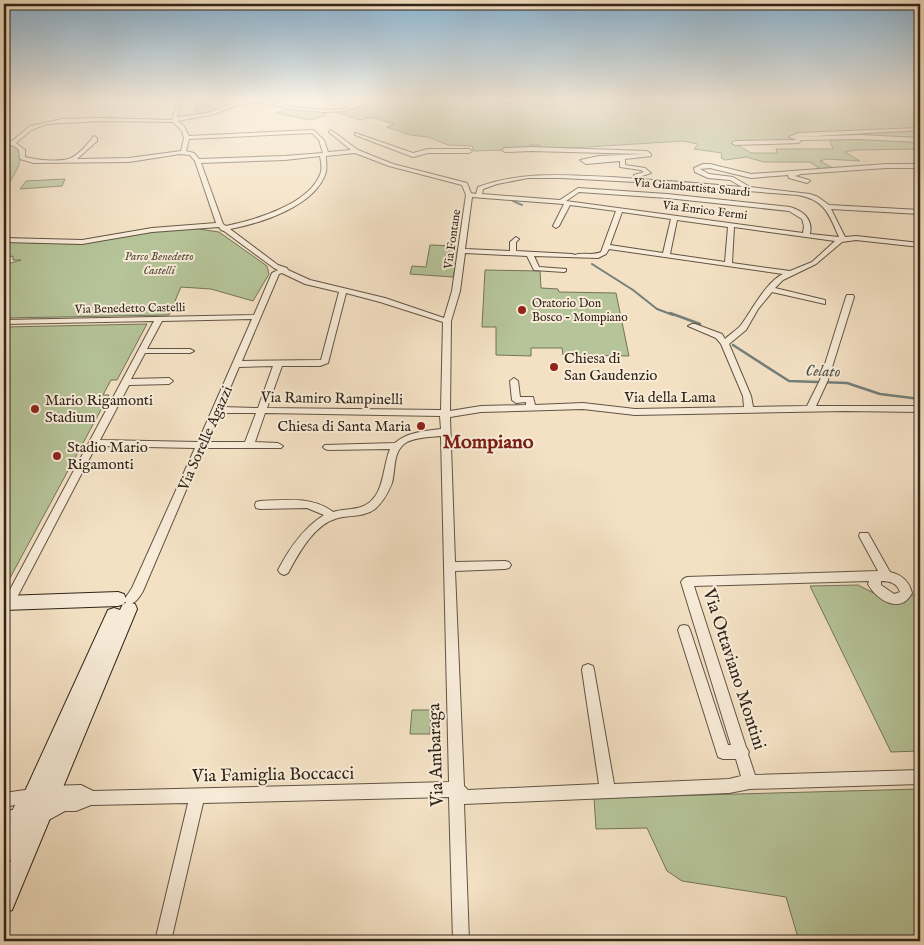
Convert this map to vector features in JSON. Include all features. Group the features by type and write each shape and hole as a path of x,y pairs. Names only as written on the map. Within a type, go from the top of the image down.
{"street":[{"path":"12,144 21,148 22,158 27,160 69,161 78,158 134,159 183,152 192,154 198,161 222,227 279,271 308,282 382,300 447,321"},
{"path":"78,158 90,144"},
{"path":"183,152 185,144"},
{"path":"4,240 82,242 146,231 222,227 257,221 308,195 320,182 324,171 325,155 322,144"},
{"name":"Via Fontane","path":"348,144 355,150 392,165 460,182 464,184 469,195 456,291 447,321 445,432"},
{"path":"385,144 413,155 428,151 469,150"},
{"path":"198,161 325,155 362,147"},
{"path":"505,150 551,149 648,154 638,157 616,155 582,160 586,162 621,159 623,160 622,166 648,173 608,179"},
{"path":"740,184 731,178 702,174 696,171 697,168 715,166 744,176 920,166"},
{"path":"807,181 793,179 791,175 820,173 820,171"},
{"path":"528,177 550,175"},
{"path":"479,195 480,188 517,176 608,179 740,184 812,196 829,207 920,211"},
{"path":"699,183 798,193"},
{"name":"Via Giambattista Suardi","path":"564,203 578,190 667,196 790,209 802,214 808,230 806,235"},
{"name":"Via Enrico Fermi","path":"469,195 564,203 840,240 856,238 920,245"},
{"path":"556,226 564,203"},
{"path":"724,343 743,328 769,290 780,278 814,263 840,240 842,237 829,207"},
{"path":"462,251 598,256 604,253 607,247 619,211"},
{"path":"666,255 674,218"},
{"path":"728,264 731,225"},
{"path":"513,254 513,242 516,239"},
{"path":"607,247 790,273"},
{"path":"530,254 536,269 564,270"},
{"name":"Via Sorelle Agazzi","path":"42,794 117,606 137,591 279,271"},
{"path":"769,290 822,302"},
{"path":"238,364 320,363 324,361 343,291"},
{"path":"810,408 823,382 850,297"},
{"name":"Via Benedetto Castelli","path":"4,322 257,317"},
{"path":"117,606 6,603 159,319"},
{"path":"692,326 719,336 724,343 746,396 749,410"},
{"path":"142,351 190,351"},
{"path":"249,445 278,364"},
{"path":"125,382 169,381"},
{"path":"514,381 516,400 530,399 531,408"},
{"name":"Via della Lama","path":"445,414 482,409 583,406 635,412 810,408 920,409"},
{"name":"Via Ramiro Rampinelli","path":"218,410 445,414"},
{"path":"284,570 298,546 312,530 332,516 371,506 384,490 396,446 405,438 416,434 445,432"},
{"name":"Via Ambaraga","path":"445,432 461,941"},
{"path":"93,443 278,446"},
{"path":"328,447 396,446"},
{"path":"260,505 309,504 322,506 332,516"},
{"name":"Via Ottaviano Montini","path":"864,536 883,576"},
{"path":"449,567 505,565"},
{"path":"877,590 875,579 883,576"},
{"name":"Via Ottaviano Montini","path":"750,782 687,582 883,576 894,578 905,588 906,593 904,598 890,598 852,577"},
{"path":"684,630 724,752 742,752"},
{"path":"696,666 714,666"},
{"path":"588,670 608,792"},
{"path":"456,789 465,797 729,786 750,782 920,777"},
{"name":"Via Famiglia Boccacci","path":"11,817 42,816 64,804 76,804 91,798 456,789"},
{"name":"Via Famiglia Boccacci","path":"4,800 42,794 81,792 91,798"},
{"path":"4,902 42,816 42,794"},
{"path":"4,852 11,817 42,794"},
{"path":"163,941 196,795"}],"green space":[{"path":"4,144 13,146 18,150 20,156 17,170 4,190"},
{"path":"446,144 633,144 555,149 541,149 540,145 530,145 530,149 474,151 472,146"},
{"path":"698,144 736,144 751,153 777,153 776,149 833,149 831,144 920,144 920,149 856,150 845,152 860,161 826,159 820,161 835,169 822,170 810,162 764,162 746,157 725,160 721,158 722,153 694,149"},
{"path":"65,179 62,186 20,189 26,181"},
{"name":"Parco Benedetto Castelli","path":"192,228 219,232 267,266 269,274 253,301 211,289 181,287 169,315 4,318 4,265 21,260 13,260 13,256 4,258 4,242 80,244 147,232"},
{"path":"430,245 460,246 453,277 410,274 412,266 426,267"},
{"path":"485,270 540,271 541,288 558,289 559,292 616,293 629,356 563,355 562,348 531,348 531,356 496,355 496,327 482,327"},
{"path":"147,324 117,380 111,380 103,395 109,395 4,589 4,327"},
{"path":"858,585 893,603 905,602 911,595 920,595 920,751 891,752 810,586"},
{"path":"412,710 431,710 430,734 410,734"},
{"path":"920,789 920,941 799,941 786,897 682,881 667,871 647,828 596,829 594,798"}],"waterway":[{"name":"Celato","path":"513,201 522,205"},
{"name":"Celato","path":"592,264 633,290 657,309 673,315"},
{"name":"Celato","path":"670,313 700,324"},
{"name":"Celato","path":"733,345 789,381 847,383 880,394 920,399"}],"place":[{"name":"Oratorio Don Bosco - Mompiano","path":"522,310"},
{"name":"Chiesa di San Gaudenzio","path":"554,367"},
{"name":"Mario Rigamonti Stadium","path":"35,409"},
{"name":"Chiesa di Santa Maria","path":"421,426"},
{"name":"Stadio Mario Rigamonti","path":"57,456"}],"district":[{"name":"Mompiano","path":"488,441"}]}
